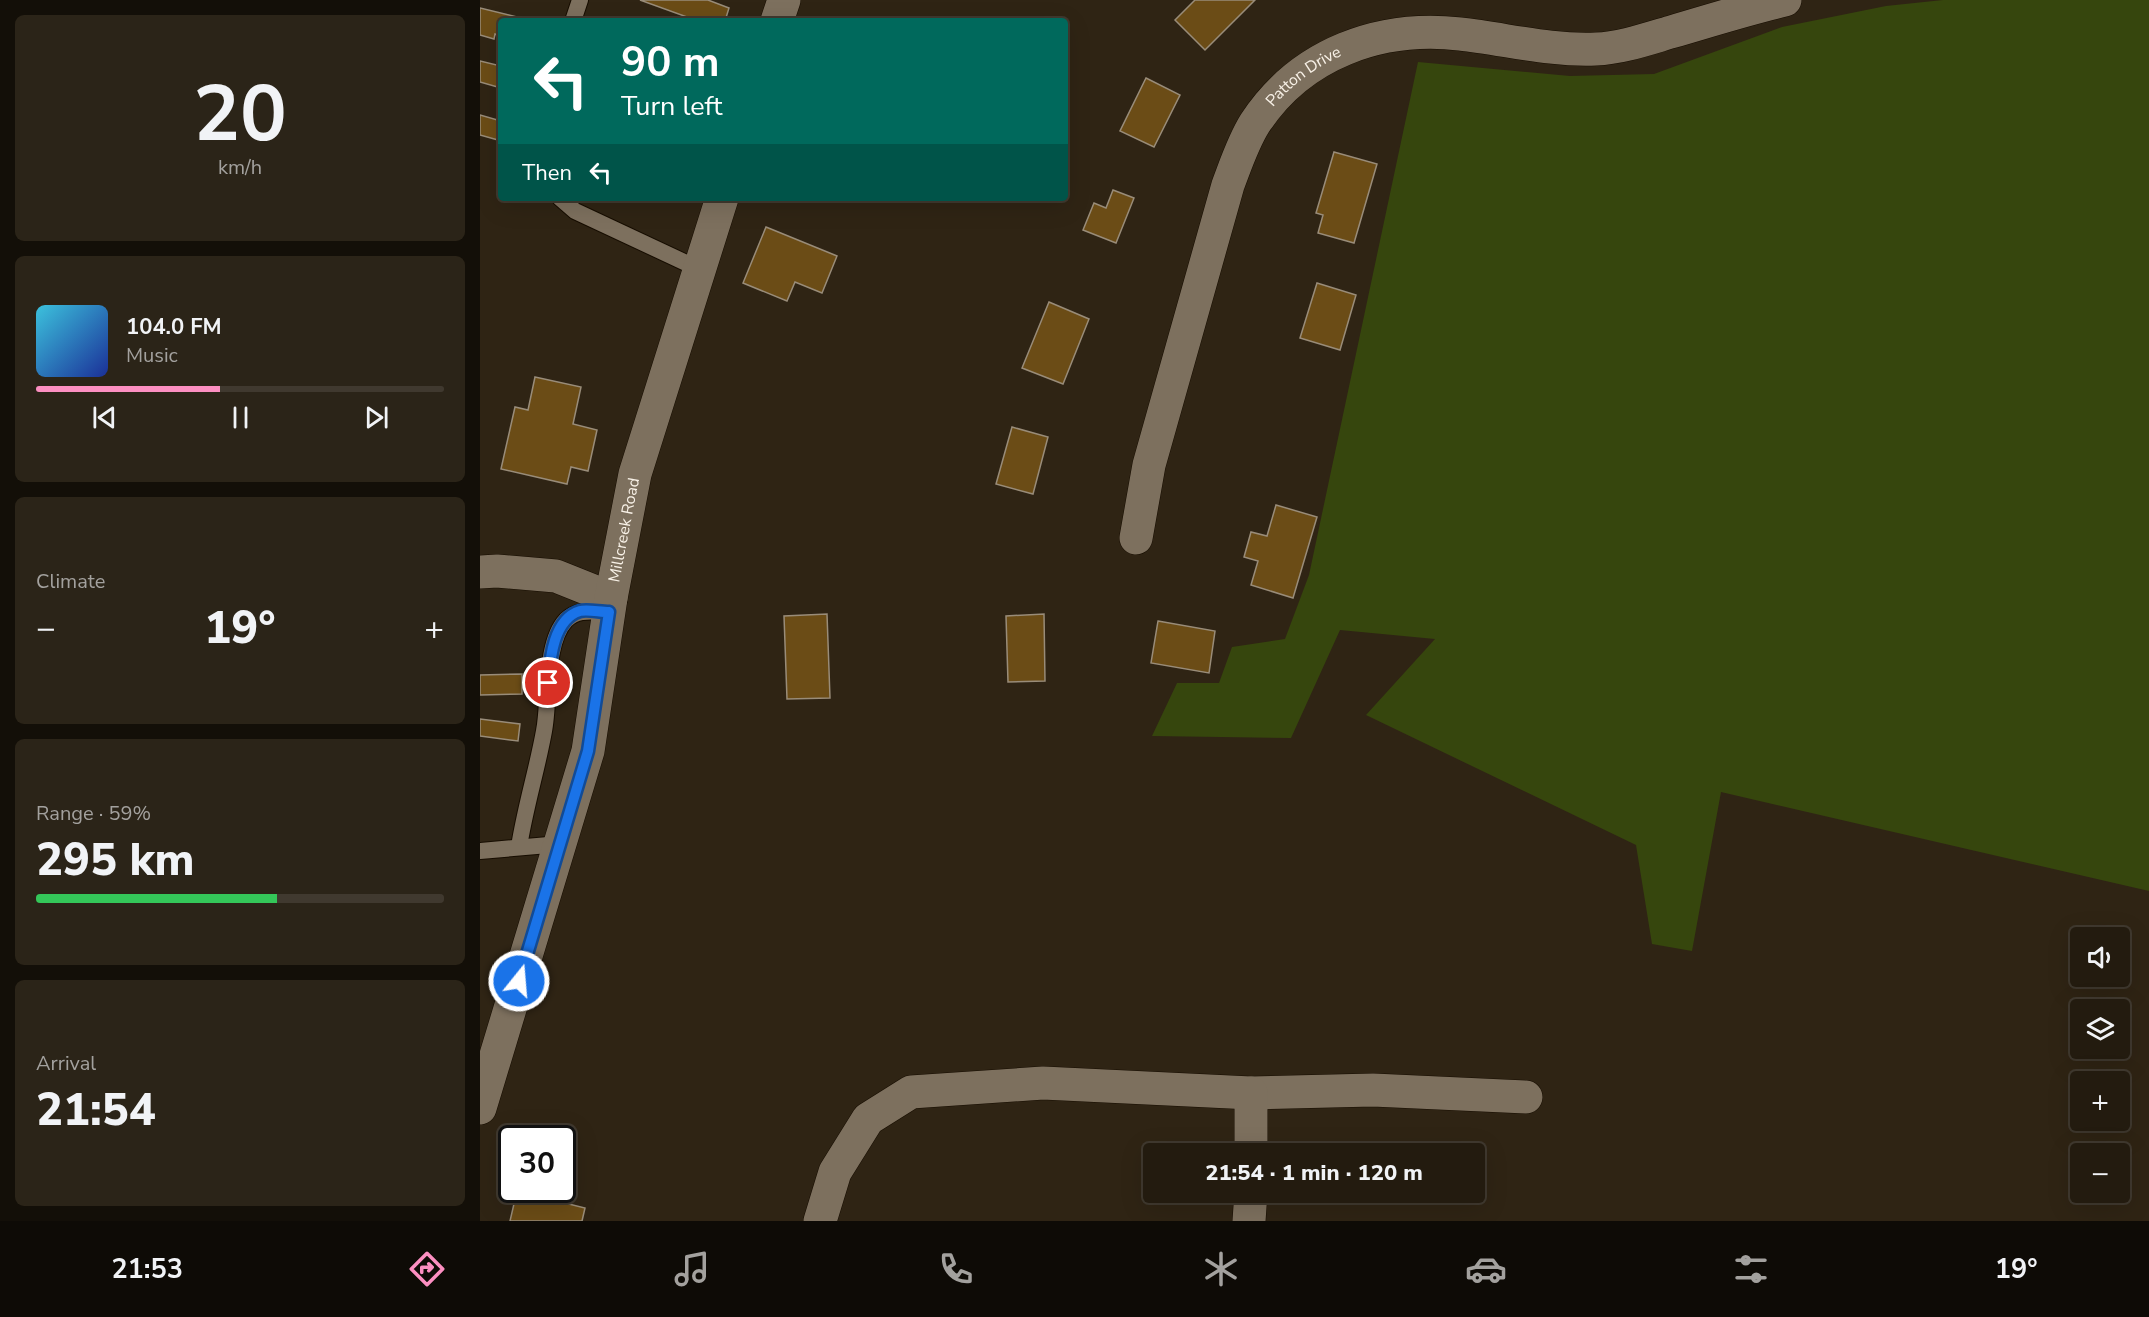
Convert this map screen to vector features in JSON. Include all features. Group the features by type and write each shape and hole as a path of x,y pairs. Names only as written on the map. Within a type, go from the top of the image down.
{"street":[{"path":"778,18 784,0"},
{"name":"Patton Drive","path":"1136,538 1149,465 1228,185 1255,123 1276,96 1300,74 1328,56 1359,43 1392,34 1425,32 1459,34 1563,49 1598,49 1632,44 1785,0"},
{"name":"Millcreek Road","path":"480,1108 588,751 610,605 635,474 721,201"},
{"path":"480,572 497,571 556,576 610,605"},
{"path":"820,1221 835,1172 868,1119 911,1092 1043,1083 1251,1093 1373,1090 1526,1097"},
{"path":"1251,1093 1251,1143"},
{"path":"1250,1221 1251,1203"}],"lane":[{"path":"574,18 580,0"},
{"path":"563,201 575,212 699,269"},
{"path":"519,847 544,730 550,659 560,629 567,619 580,611 610,605"},
{"path":"480,851 560,844"}],"green space":[{"path":"1943,0 2149,0 2149,891 1721,792 1692,951 1652,944 1636,845 1366,715 1435,639 1340,630 1291,738 1152,736 1177,683 1219,683 1232,647 1285,639 1309,575 1418,62 1570,76 1654,74 1782,27 1886,6"}],"building":[{"path":"640,0 708,0 729,8 726,18 690,18"},
{"path":"1195,0 1255,0 1205,50 1175,20"},
{"path":"480,8 521,18 498,18 498,35 495,34 494,39 480,35"},
{"path":"480,61 498,65 498,87 480,82"},
{"path":"1146,78 1180,95 1154,147 1120,131"},
{"path":"480,115 498,120 498,140 480,135"},
{"path":"1334,152 1377,164 1354,243 1318,233 1323,215 1316,213"},
{"path":"1113,190 1134,198 1116,243 1083,230 1094,203 1106,208"},
{"path":"766,227 837,256 822,293 795,282 787,301 743,283"},
{"path":"1317,283 1356,295 1340,350 1300,338"},
{"path":"1049,302 1089,319 1063,384 1022,368"},
{"path":"535,377 581,387 573,424 597,430 588,471 571,467 567,484 501,469 515,407 528,410"},
{"path":"1012,427 1048,437 1033,494 996,484"},
{"path":"1276,505 1317,517 1293,598 1251,585 1258,561 1244,557 1251,532 1267,536"},
{"path":"827,614 830,698 787,699 784,616"},
{"path":"1044,614 1045,681 1008,682 1006,616"},
{"path":"1158,621 1215,631 1209,673 1151,663"},
{"path":"522,674 522,694 480,695 480,675"},
{"path":"480,719 520,724 518,741 480,736"},
{"path":"514,1203 565,1203 585,1208 582,1221 510,1221"}],"route":[{"path":"519,981 588,751 609,612 580,611 567,619 560,629 550,659 548,683"}]}
